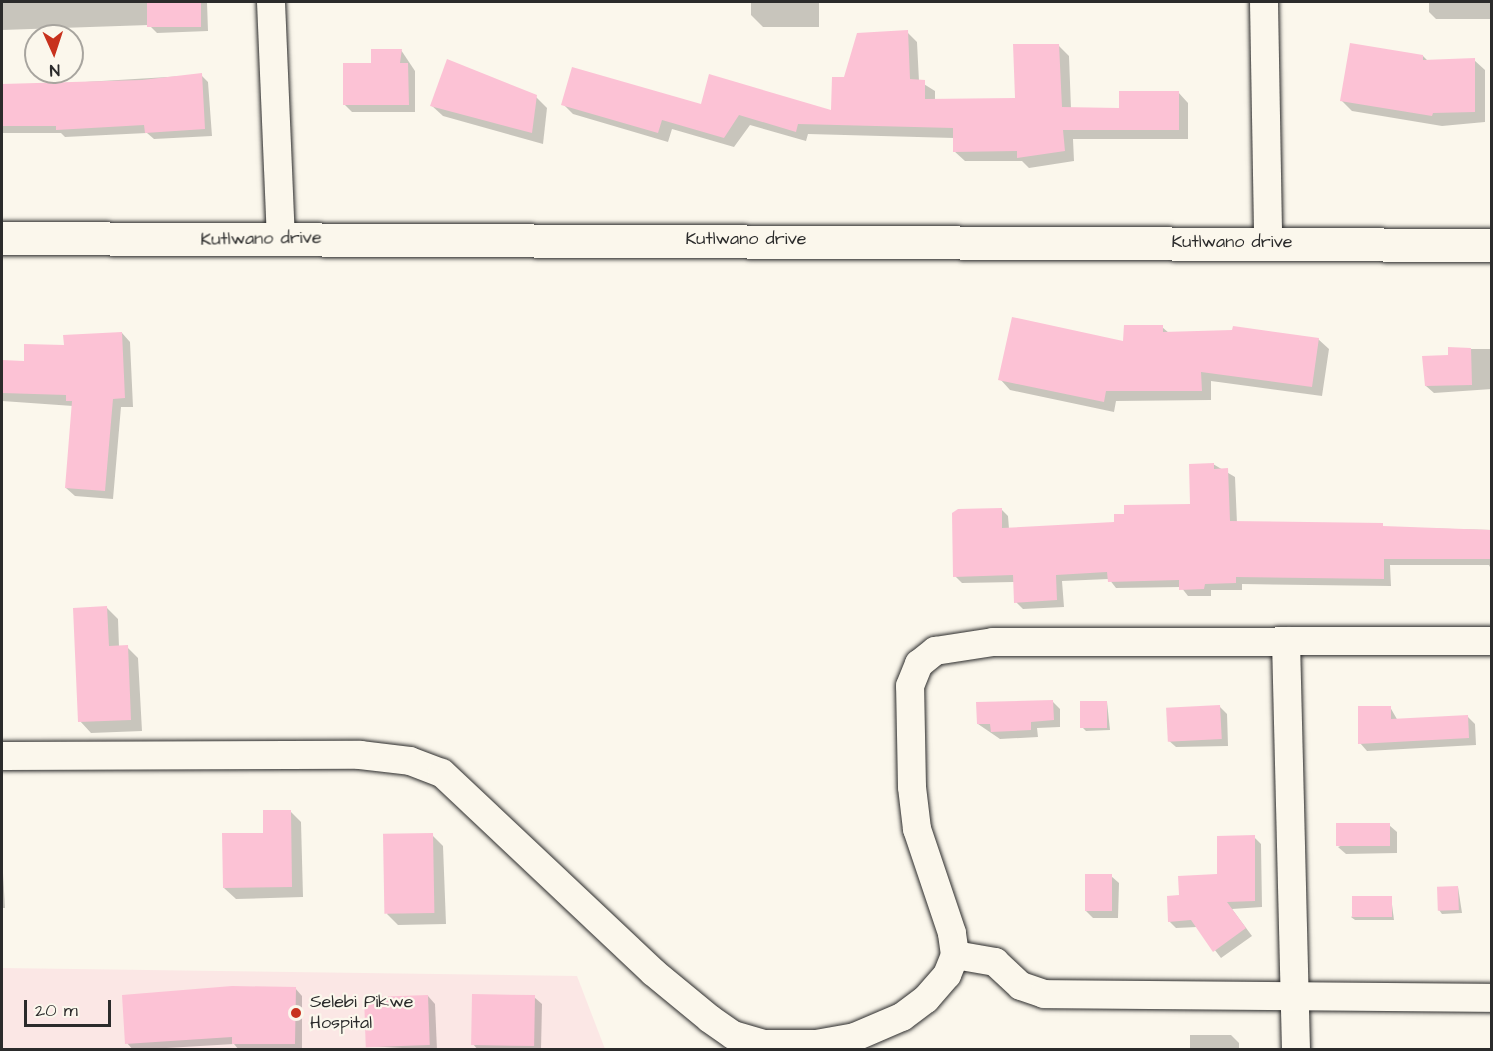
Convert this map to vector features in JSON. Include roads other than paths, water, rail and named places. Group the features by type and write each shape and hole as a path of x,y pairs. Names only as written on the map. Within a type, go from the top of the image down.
{"street":[{"path":"271,2 281,239"},
{"path":"1264,2 1268,242"},
{"name":"Kutlwano drive","path":"2,238 1268,242 1491,245"},
{"path":"1286,641 1296,1050"},
{"path":"2,756 360,755 410,761 442,773 645,964 710,1019 734,1035 765,1044 816,1044 855,1037 902,1017 926,999 947,975 955,955 952,933 917,828 912,787 910,686 920,664 935,651 954,646 993,642 1491,641"},
{"path":"955,955 995,962 1021,986 1044,994 1296,994 1491,998"}],"place":[{"name":"Selebi Pikwe Hospital","path":"296,1013"}]}
